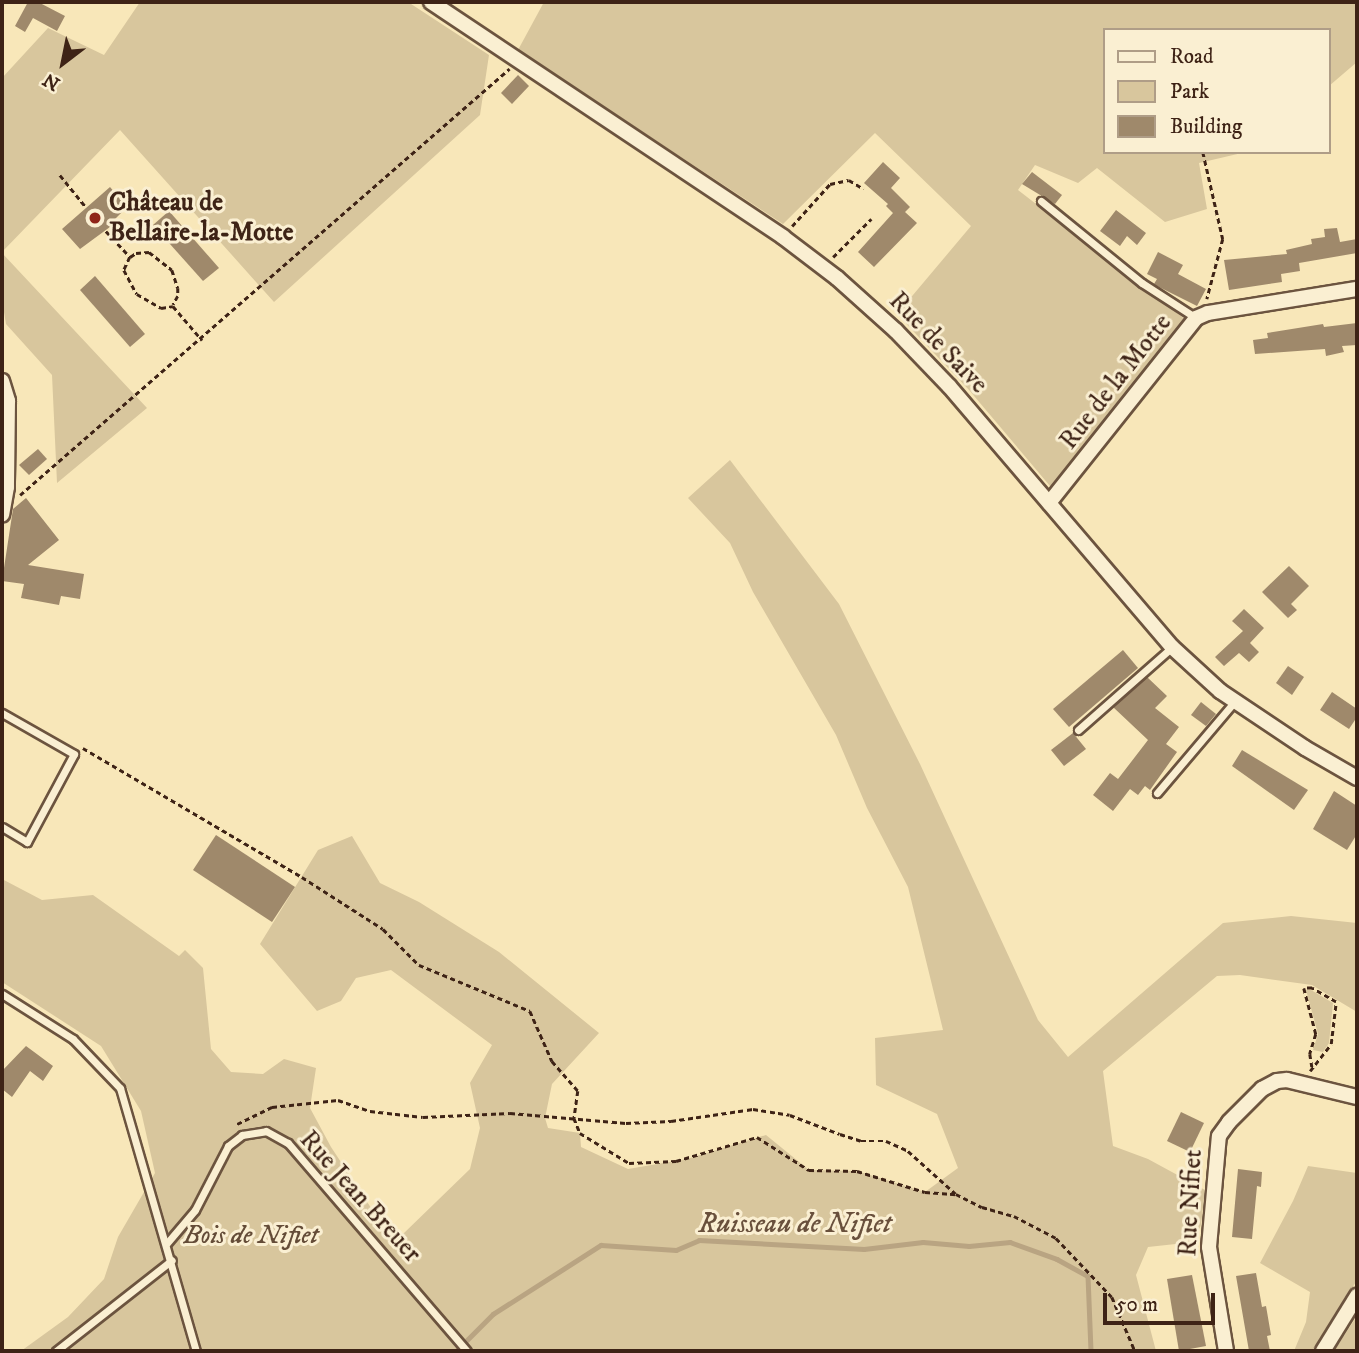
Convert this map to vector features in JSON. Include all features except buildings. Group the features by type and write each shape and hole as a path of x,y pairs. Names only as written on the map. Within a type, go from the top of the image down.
{"street":[{"name":"Rue de Saive","path":"431,2 824,267 896,331 949,386 1172,647 1235,701 1305,748 1357,778"},
{"name":"Rue de la Motte","path":"1049,503 1202,315 1357,289"},
{"path":"2,381 8,401 7,487 2,515"},
{"name":"Rue Nifiet","path":"1226,1351 1209,1247 1219,1136 1229,1122 1269,1084 1287,1080 1357,1097"},
{"path":"1323,1351 1357,1296"}],"lane":[{"path":"1041,201 1142,283 1202,315"},
{"path":"1077,730 1172,647"},
{"path":"1157,793 1235,701"},
{"path":"2,713 74,754 27,842 2,827"},
{"path":"2,994 73,1039 120,1088 172,1260 196,1351"},
{"name":"Rue Jean Breuer","path":"228,1146 242,1135 266,1131 288,1143 467,1351"},
{"path":"167,1243 195,1210 228,1146"},
{"path":"56,1351 172,1260"}],"path":[{"path":"15,501 519,61"},
{"path":"1202,315 1223,239 1203,154"},
{"path":"60,175 85,206"},
{"path":"783,237 830,184 849,180 864,188"},
{"path":"824,267 871,219"},
{"path":"106,231 130,257"},
{"path":"149,252 172,270 178,288 178,296 173,306 161,308 137,294 124,270 130,257 136,253 149,252"},
{"path":"173,306 202,340"},
{"path":"74,742 302,877 383,929 419,965 530,1011 552,1061 578,1091 574,1118 580,1133 629,1163 676,1161 757,1138 809,1170 857,1171 925,1192 956,1194"},
{"path":"1306,1084 1312,1067 1331,1044 1336,1002 1312,988 1304,988 1316,1034 1310,1054 1312,1067"},
{"path":"228,1146 230,1129 263,1111 338,1100 370,1111 423,1117 510,1113 626,1123 671,1121 753,1109 790,1115 861,1141 886,1141 908,1151 956,1194 982,1207 1013,1216 1056,1238 1112,1297 1135,1351"}],"green space":[{"path":"140,2 408,2 489,55 480,115 274,302 120,130 2,252 2,78 48,28 104,55"},
{"path":"544,2 1357,2 1357,62 1331,84 1331,28 1104,28 1104,154 1237,154 1199,163 1207,209 1165,222 1097,168 1078,183 1035,165 1018,190 1186,320 1058,483 1050,486 969,390 897,314 971,226 875,133 783,224 518,50"},
{"path":"2,253 147,408 57,483 52,375 6,324 2,300"},
{"name":"Bois de Nifiet","path":"730,460 839,604 920,764 1038,1020 1068,1057 1223,923 1291,916 1357,923 1357,1012 1312,985 1240,975 1217,976 1103,1071 1113,1146 1148,1159 1205,1190 1201,1225 1194,1242 1148,1247 1136,1275 1156,1351 21,1351 68,1317 104,1279 118,1237 155,1173 141,1111 101,1046 2,982 2,879 42,900 93,895 179,956 185,950 203,968 211,1049 231,1072 263,1074 284,1059 316,1068 310,1108 331,1147 379,1220 403,1234 470,1169 480,1128 470,1083 492,1045 391,970 356,978 341,1001 317,1011 260,944 318,850 352,836 380,883 419,902 499,952 599,1033 552,1084 545,1118 548,1128 580,1133 581,1147 628,1169 687,1159 766,1135 809,1170 857,1171 925,1192 958,1168 937,1114 876,1085 875,1038 943,1030 908,887 867,808 836,735 753,592 730,543 688,498"},
{"path":"1306,990 1311,990 1333,1003 1329,1043 1323,1052 1313,1050 1318,1034"},
{"path":"1308,1166 1357,1173 1357,1280 1315,1351 1294,1351 1306,1322 1310,1292 1260,1263"},
{"path":"1357,1316 1357,1351 1334,1351"}],"waterway":[{"name":"Ruisseau de Nifiet","path":"456,1351 493,1314 601,1245 676,1250 699,1240 864,1249 923,1242 969,1246 1010,1242 1057,1259 1088,1276 1091,1351"}],"place":[{"name":"Château de Bellaire-la-Motte","path":"95,218"}]}
